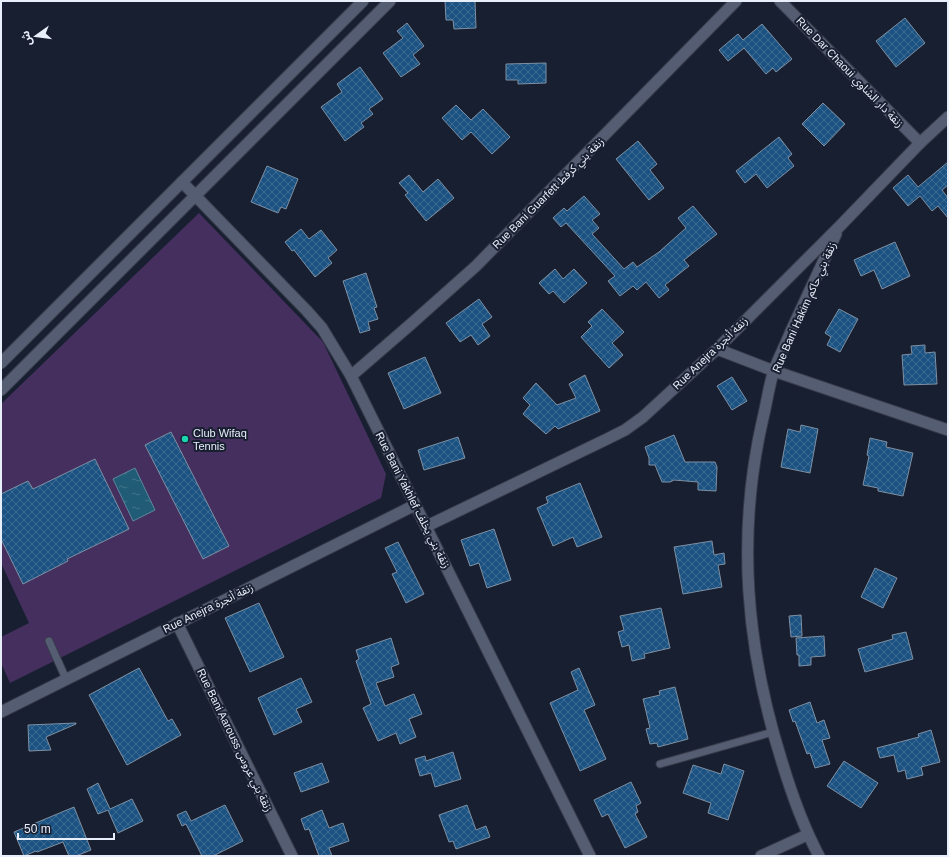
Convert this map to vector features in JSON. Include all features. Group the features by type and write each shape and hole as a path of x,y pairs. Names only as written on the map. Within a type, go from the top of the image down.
{"street":[{"path":"1,363 364,1"},
{"path":"1,390 390,1"},
{"name":"Rue Bani Guarfett زنقة بني كرفط","path":"351,376 476,266 736,1"},
{"name":"Rue Dar Chaoui زنقة دار الشاوي","path":"780,1 920,143"},
{"name":"Rue Anejra زنقة أنجرة","path":"427,526 624,430 643,417 717,349 840,226 920,143 948,117"},
{"name":"Rue Bani Yakhlef زنقة بني يخلف","path":"182,182 322,328 351,376 590,856"},
{"name":"Rue Bani Hakim زنقة بني حاكم","path":"819,856 807,835 773,732 756,654 750,619 747,569 748,530 751,482 756,449 774,371 840,226"},
{"path":"717,349 774,371 948,430"},
{"name":"Rue Anejra زنقة أنجرة","path":"1,712 416,505"},
{"name":"Rue Bani Aarouss زنقة بني عروس","path":"177,623 292,856"},
{"path":"761,856 807,835"}],"lane":[{"path":"49,640 66,679"},
{"path":"660,764 773,732"}],"shaded area":[{"name":"Club Wifaq Tennis","path":"199,213 323,342 386,474 381,498 10,683 1,663 1,637 29,623 1,563 1,404"}],"water":[{"path":"135,468 155,510 133,521 113,479"}],"building":[{"path":"445,1 475,1 476,28 454,29 453,20 446,20"},
{"path":"905,18 925,43 896,67 876,41"},
{"path":"407,23 424,46 413,55 420,64 401,77 383,53 403,38 397,31"},
{"path":"762,24 792,59 776,72 773,68 766,74 744,48 728,61 719,50 738,34 743,40"},
{"path":"546,63 546,83 518,84 518,80 506,80 506,64"},
{"path":"360,67 383,99 369,109 373,114 361,123 364,127 345,141 321,107 342,92 337,84"},
{"path":"823,103 845,124 824,146 802,124"},
{"path":"456,105 471,120 483,109 510,137 492,154 471,132 462,140 442,118"},
{"path":"779,137 792,154 788,158 794,166 767,188 756,174 745,183 736,171"},
{"path":"638,141 657,164 650,170 664,188 649,200 616,159"},
{"path":"948,162 948,185 942,190 948,198 948,218 938,206 932,211 920,196 908,206 893,188 908,175 918,187"},
{"path":"267,166 298,179 286,209 281,207 278,213 251,202"},
{"path":"409,175 423,192 438,179 454,198 426,221 405,195 408,193 399,183"},
{"path":"584,196 600,214 592,220 599,228 592,234 624,269 633,262 637,267 659,252 686,228 678,218 693,206 717,234 684,260 689,266 665,285 669,290 659,298 646,282 637,290 633,286 620,296 608,281 615,276 566,223 561,227 553,218 564,208 567,211"},
{"path":"301,229 309,239 321,230 337,250 328,258 332,263 315,277 294,250 292,251 285,242"},
{"path":"895,242 910,276 882,289 874,270 861,276 854,260"},
{"path":"555,269 563,279 574,269 587,283 564,303 553,291 549,294 539,283"},
{"path":"366,273 377,307 374,308 378,319 368,322 370,330 360,333 343,281"},
{"path":"479,299 492,317 482,324 490,336 478,345 471,335 460,342 446,323"},
{"path":"602,309 624,332 612,343 623,355 609,368 581,337 592,326 588,322"},
{"path":"839,309 858,319 840,352 827,345 831,337 825,333"},
{"path":"925,345 925,353 935,352 937,384 904,385 902,355 912,354 911,346"},
{"path":"425,357 441,393 404,409 388,373"},
{"path":"585,375 600,411 558,429 555,426 546,434 523,414 530,405 523,398 536,383 557,405 576,398 569,384"},
{"path":"732,377 747,401 732,410 717,386"},
{"path":"801,425 818,429 810,473 781,467 788,429 800,432"},
{"path":"171,432 229,546 203,559 145,445"},
{"path":"674,435 685,462 715,462 717,467 716,491 698,490 698,482 674,480 670,482 662,482 655,465 649,465 649,458 645,447"},
{"path":"458,437 465,458 424,470 418,450"},
{"path":"870,438 887,442 886,447 913,453 903,496 878,491 878,488 863,485 869,456 867,455"},
{"path":"95,459 129,529 67,559 68,561 23,584 1,539 1,494 28,481 33,489"},
{"path":"580,483 602,537 577,547 573,537 553,546 537,508 548,503 546,497"},
{"path":"494,529 511,580 487,588 479,563 470,566 461,540"},
{"path":"712,541 714,555 724,553 725,564 718,565 722,587 683,594 674,547"},
{"path":"398,542 424,594 406,603 392,574 397,572 385,548"},
{"path":"875,568 897,578 883,608 861,597"},
{"path":"259,603 284,657 250,672 225,618"},
{"path":"661,608 670,648 644,654 645,658 632,661 629,645 622,647 618,632 624,630 620,616"},
{"path":"801,615 802,636 791,637 789,616"},
{"path":"906,632 913,659 865,672 858,649 893,639 892,635"},
{"path":"824,636 825,656 811,657 811,665 799,666 796,638"},
{"path":"391,638 399,664 391,667 394,677 376,683 385,706 414,694 422,714 409,719 416,737 400,744 396,733 378,741 363,708 371,704 356,661 359,659 356,650"},
{"path":"139,668 168,721 172,719 181,735 127,765 89,695"},
{"path":"579,668 595,705 584,710 606,759 580,771 550,703 578,690 571,672"},
{"path":"301,678 312,702 296,709 302,722 274,735 258,698"},
{"path":"675,687 688,739 658,747 657,743 650,744 646,729 650,728 643,699 660,695 659,691"},
{"path":"810,702 817,723 824,720 830,738 822,740 830,764 815,768 810,753 807,754 795,721 793,722 789,710"},
{"path":"76,723 46,737 51,750 29,751 28,725"},
{"path":"931,730 940,762 921,767 923,775 907,779 905,770 898,772 894,755 880,758 877,748 919,737 918,734"},
{"path":"453,752 461,779 435,787 431,773 420,776 415,759 425,756 426,761"},
{"path":"844,761 878,783 861,808 827,786"},
{"path":"322,763 329,782 301,792 294,773"},
{"path":"724,764 744,771 728,820 708,813 711,803 683,793 693,765 721,774"},
{"path":"631,782 641,803 636,806 638,812 635,814 647,837 625,848 608,814 602,817 594,800"},
{"path":"98,783 110,809 132,799 143,821 118,833 108,810 98,814 87,789"},
{"path":"225,805 243,841 213,856 202,856 186,824 182,826 177,815 186,811 191,821"},
{"path":"467,805 476,830 486,826 490,837 456,849 453,841 449,842 439,815"},
{"path":"74,807 91,850 76,856 69,856 63,842 24,856 14,832"},
{"path":"322,810 329,828 343,823 349,841 329,848 332,856 319,856 309,829 305,830 301,819"}],"place":[{"name":"Club Wifaq Tennis","path":"185,439"}]}
